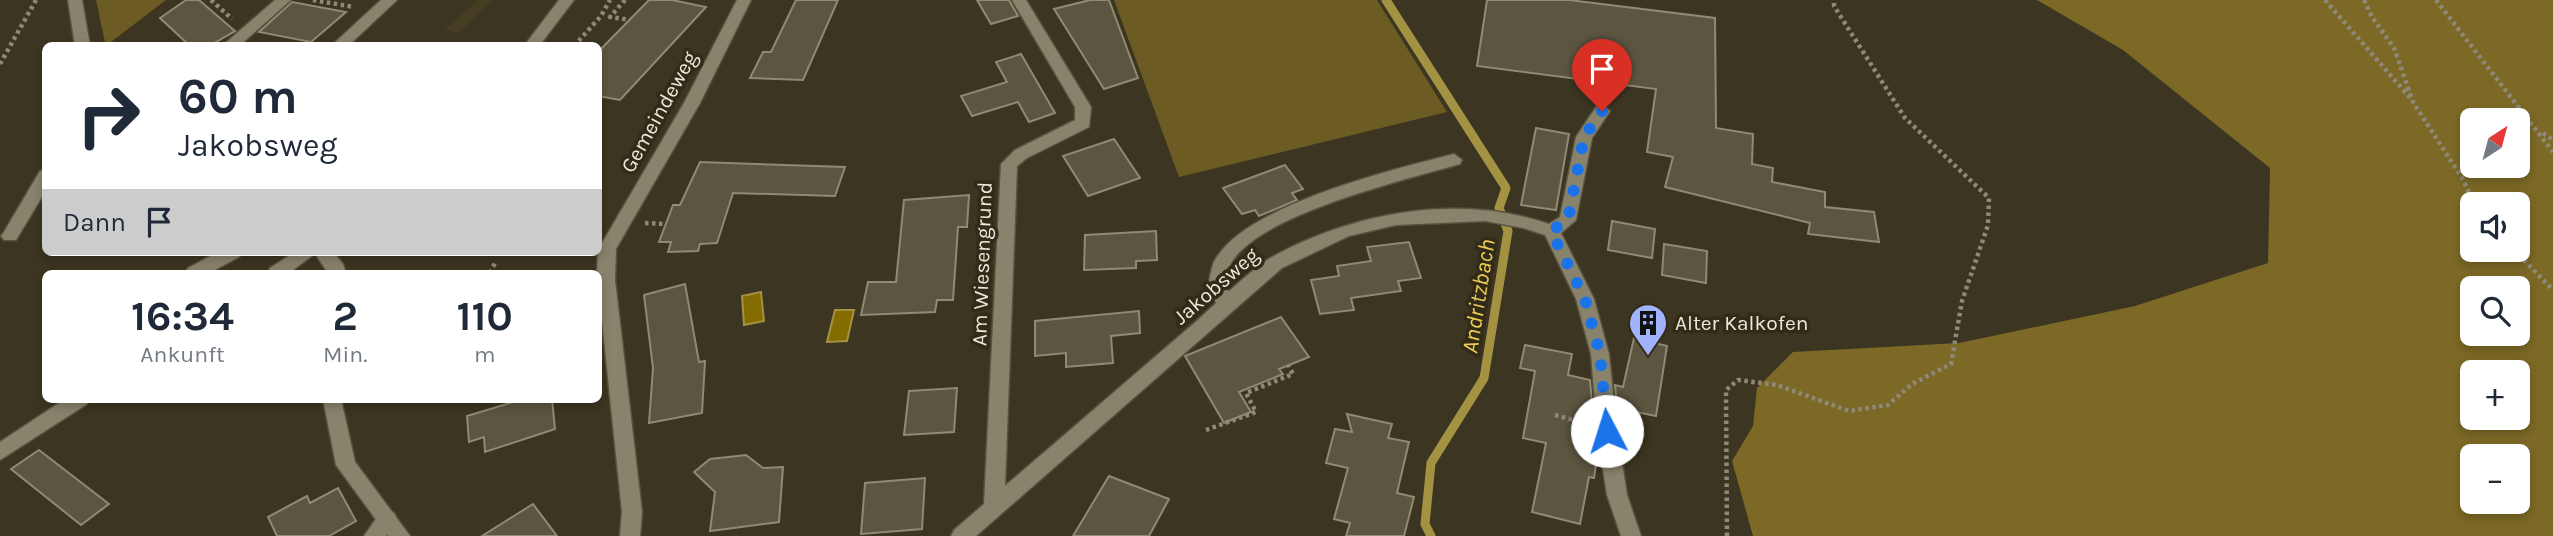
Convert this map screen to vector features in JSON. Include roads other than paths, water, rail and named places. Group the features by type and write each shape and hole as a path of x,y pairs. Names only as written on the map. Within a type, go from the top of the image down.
{"street":[{"path":"75,0 82,42"},
{"path":"234,42 284,0"},
{"path":"343,42 390,0"},
{"path":"533,42 567,0"},
{"name":"Gemeindeweg","path":"630,536 632,512 606,280 607,250 692,103 744,0"},
{"name":"Am Wiesengrund","path":"995,507 1009,164 1021,154 1083,123 1083,107 1019,0"},
{"path":"1602,111 1584,137 1568,220 1551,231 1585,299 1600,354 1607,431 1617,495 1631,536"},
{"path":"1226,306 1217,285 1222,264 1237,243 1263,227 1338,192 1454,160"},
{"path":"10,236 42,181"},
{"name":"Jakobsweg","path":"961,536 1276,263 1345,231 1396,219 1485,215 1525,222 1551,231"},
{"path":"200,270 226,256"},
{"path":"281,270 303,256"},
{"path":"326,256 337,270"},
{"path":"0,452 74,403"},
{"path":"333,403 346,464 401,536"},
{"path":"374,536 387,519"}],"waterway":[{"name":"Andritzbach","path":"1386,0 1506,188 1499,208 1508,231 1484,378 1431,463 1425,524 1431,536"}],"place":[{"name":"Alter Kalkofen","path":"1648,357"}]}
